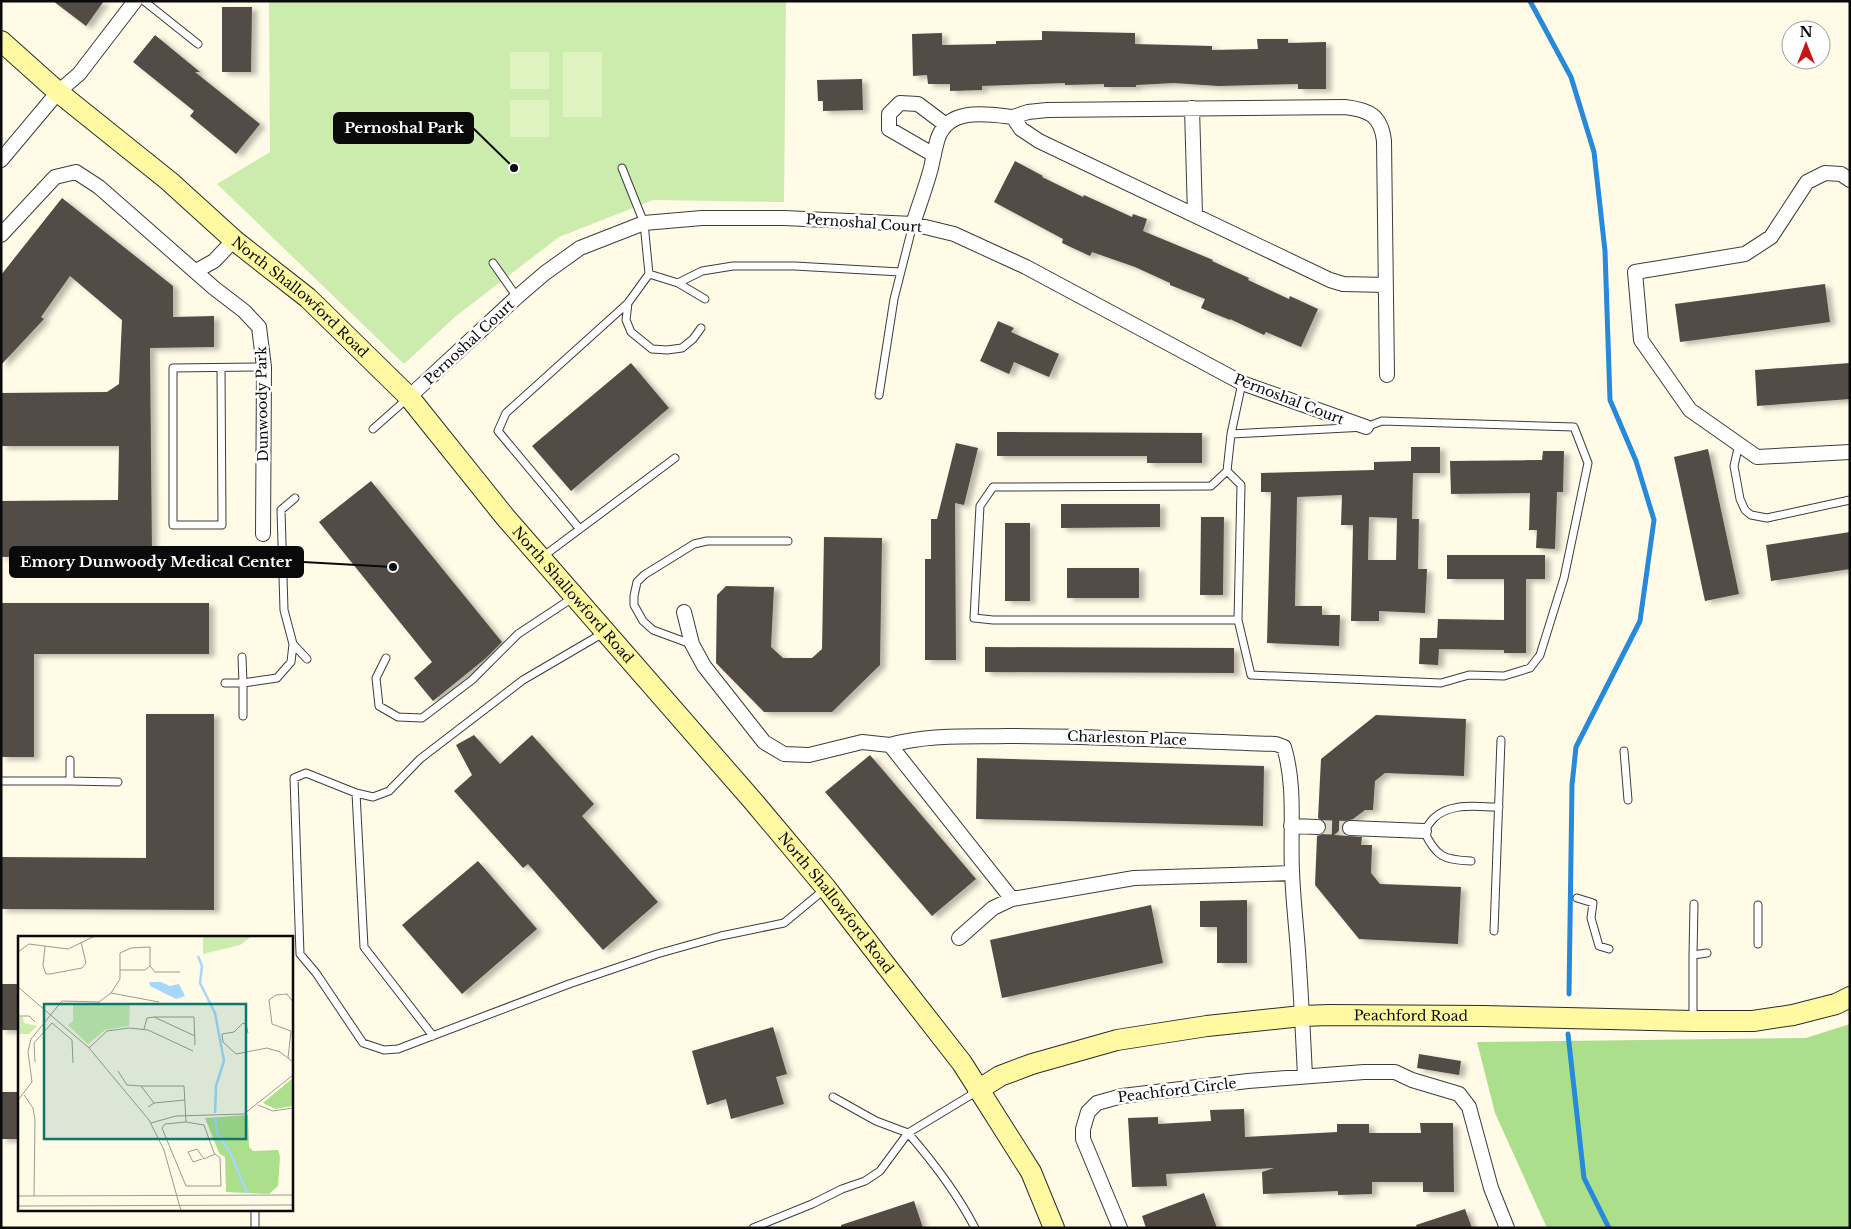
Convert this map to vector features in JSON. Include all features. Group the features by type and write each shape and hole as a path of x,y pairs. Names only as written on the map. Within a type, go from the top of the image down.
{"street":[{"path":"1,160 58,92 79,74 135,1"},
{"name":"North Shallowford Road","path":"1,41 58,92 169,181 234,240 308,298 409,397 499,510 753,801 826,888 962,1063 1031,1172 1054,1228"},
{"path":"934,155 889,129 889,114 900,103 918,104 946,125"},
{"path":"913,224 938,137 946,125 953,119 968,115 1013,117 1028,112 1047,110 1192,108 1345,107 1364,110 1376,118 1383,130 1384,141 1387,375"},
{"path":"1192,108 1195,215"},
{"path":"1013,117 1020,129 1029,136 1330,280 1342,284 1386,285"},
{"name":"Dunwoody Park","path":"1,235 55,177 76,172 99,187 214,288 244,310 259,327 264,367 262,534"},
{"path":"1850,180 1841,174 1825,173 1807,182 1771,237 1745,254 1635,272 1640,340 1690,410 1757,457 1850,452"},
{"name":"Pernoshal Court","path":"409,397 517,297 545,273 580,248 644,223 720,218 784,218 913,224 954,234 1026,267 1242,383 1366,427"},
{"path":"196,271 214,261 234,240"},
{"name":"Charleston Place","path":"684,612 692,644 704,666 764,742 784,754 809,756 862,742 890,745 908,740 950,737 1061,736 1276,744 1284,747 1288,759 1292,792 1292,873 1302,1016"},
{"path":"890,745 1012,899"},
{"path":"1291,826 1318,827"},
{"path":"1350,828 1424,831"},
{"path":"958,938 994,908 1012,899 1134,878 1292,873"},
{"name":"Peachford Road","path":"978,1090 1000,1076 1032,1064 1117,1040 1207,1026 1302,1016 1492,1016 1753,1021 1785,1016 1836,1004 1850,997"},
{"path":"1302,1016 1304,1076"},
{"name":"Peachford Circle","path":"1120,1228 1083,1139 1083,1129 1088,1112 1097,1104 1122,1096 1248,1081 1364,1072 1395,1072 1412,1080 1459,1094 1469,1107 1491,1188 1506,1228"}],"lane":[{"path":"144,1 198,44"},
{"path":"579,528 498,431 506,413 628,303 649,274 644,223 622,168"},
{"path":"879,395 894,299 913,224"},
{"path":"492,263 517,297"},
{"path":"678,283 702,270 733,266 795,266 900,272"},
{"path":"649,274 678,283 704,299"},
{"path":"628,303 626,320 631,332 652,348 667,350 682,348 693,339 701,328"},
{"path":"221,368 222,525 173,526 173,368 264,367"},
{"path":"1238,620 994,620 974,618 980,506 992,487 1211,486 1227,471 1231,434 1242,383"},
{"path":"373,429 409,397"},
{"path":"1227,471 1241,485 1238,620 1251,675 1441,683 1469,675 1504,676 1530,668 1540,655 1564,578 1588,463 1574,427 1382,421 1366,427 1231,434"},
{"path":"1739,444 1734,466 1740,499 1745,510 1751,515 1767,518 1850,500"},
{"path":"541,558 675,458"},
{"path":"226,683 243,683 277,678 290,662 293,644 284,610 281,510 295,498"},
{"path":"692,644 653,630 643,621 634,605 637,582 644,575 694,544 707,541 788,541"},
{"path":"386,658 376,678 379,706 398,717 422,718 472,680 518,634 574,597"},
{"path":"605,632 523,680 420,759 389,791 373,797 356,793 306,773 294,778 300,954 316,973 364,1043 384,1050 398,1049 569,984 656,954 721,936 784,923 826,888"},
{"path":"293,644 307,659"},
{"path":"242,656 243,716"},
{"path":"1494,931 1501,740"},
{"path":"1624,751 1628,800"},
{"path":"70,760 70,781"},
{"path":"1,781 118,782"},
{"path":"356,793 364,947 433,1036"},
{"path":"1471,861 1455,860 1442,856 1432,847 1424,831 1434,818 1447,810 1462,806 1499,807"},
{"path":"1577,898 1592,903 1591,918 1599,946 1609,949"},
{"path":"1693,1021 1694,904"},
{"path":"1758,905 1758,944"},
{"path":"1693,955 1707,952"},
{"path":"753,1228 812,1204 842,1189 865,1181 880,1171 908,1133 978,1090"},
{"path":"833,1097 876,1121 908,1133 933,1162 962,1202 975,1228"},
{"path":"255,1212 255,1228"}],"green space":[{"path":"269,1 786,1 784,202 653,200 559,237 456,316 404,364 217,184 270,152"},
{"path":"510,52 549,52 549,89 510,89"},
{"path":"563,52 602,52 602,117 563,117"},
{"path":"510,100 549,100 549,137 510,137"},
{"path":"1850,1024 1850,1228 1547,1228 1495,1113 1477,1042 1806,1038"}],"building":[{"path":"53,1 104,1 86,26"},
{"path":"222,7 252,7 251,72 222,72"},
{"path":"1042,31 1135,33 1135,44 1212,46 1212,50 1258,49 1257,39 1288,39 1288,43 1326,42 1326,89 1298,89 1298,84 1219,86 1174,83 1136,85 1136,87 1104,87 1104,84 1065,85 1065,83 982,86 982,90 950,91 950,84 928,84 927,75 913,76 912,34 942,33 942,45 996,44 996,41 1042,40"},
{"path":"155,35 200,72 195,72 260,124 236,154 190,116 194,111 133,62"},
{"path":"862,79 863,110 823,111 823,101 818,101 817,80"},
{"path":"1015,161 1042,177 1083,197 1084,195 1132,217 1133,214 1147,219 1143,231 1213,260 1249,278 1248,280 1289,299 1290,296 1318,309 1301,347 1266,332 1264,335 1201,308 1205,299 1170,285 1170,283 1135,267 1092,252 1090,256 1062,243 1063,239 994,202"},
{"path":"62,198 173,286 173,317 214,316 214,347 150,348 152,555 1,557 1,501 118,500 119,446 1,446 1,393 107,392 119,384 122,320 70,276 41,317 44,319 1,365 1,275"},
{"path":"1825,284 1830,322 1680,342 1675,304"},
{"path":"998,321 1014,328 1011,332 1059,354 1049,377 1014,362 1009,374 980,361"},
{"path":"631,363 669,408 571,491 532,446"},
{"path":"1850,363 1850,399 1757,406 1755,370"},
{"path":"997,432 1202,433 1202,463 1147,463 1147,456 997,456"},
{"path":"956,443 978,448 964,505 955,503 956,660 925,660 925,559 931,559 931,519 937,519"},
{"path":"1411,447 1440,447 1440,473 1413,473 1412,519 1419,519 1418,569 1427,569 1425,613 1379,611 1379,621 1351,621 1353,525 1341,525 1342,495 1297,497 1295,606 1322,606 1322,615 1340,615 1339,646 1267,643 1271,492 1261,492 1261,473 1374,470 1374,462 1411,461","holes":["1369,517 1397,518 1396,560 1368,560"]},
{"path":"1708,449 1739,594 1705,601 1674,457"},
{"path":"1543,451 1564,451 1563,492 1557,492 1555,549 1536,548 1537,530 1529,530 1530,493 1451,494 1450,461 1542,460"},
{"path":"371,481 502,642 486,658 433,701 414,678 432,662 319,522"},
{"path":"1061,504 1160,504 1160,527 1061,528"},
{"path":"1201,517 1224,517 1223,595 1200,595"},
{"path":"1005,523 1030,523 1030,601 1005,601"},
{"path":"1850,532 1850,569 1771,581 1766,545"},
{"path":"824,537 882,538 880,665 832,712 764,712 716,663 717,595 726,586 774,587 771,647 783,658 812,658 822,649"},
{"path":"1447,555 1545,555 1545,579 1526,579 1526,653 1504,653 1504,650 1439,649 1438,665 1419,664 1420,638 1437,638 1438,619 1504,620 1504,579 1447,579"},
{"path":"1067,568 1139,568 1139,598 1067,598"},
{"path":"1,603 209,603 209,654 34,654 34,757 1,757"},
{"path":"985,647 1234,648 1234,673 985,672"},
{"path":"146,714 214,714 214,910 1,909 1,857 146,858"},
{"path":"1376,715 1466,719 1464,776 1385,773 1375,781 1373,810 1365,810 1353,819 1346,821 1334,835 1362,837 1361,845 1372,845 1371,873 1380,884 1461,887 1458,944 1359,939 1315,885 1317,836 1322,834 1327,828 1325,823 1318,818 1321,759"},
{"path":"474,735 500,764 532,735 594,804 582,816 658,902 603,950 528,864 523,868 454,791 472,775 456,745"},
{"path":"870,755 976,879 932,916 825,792"},
{"path":"977,758 1264,766 1263,826 976,819"},
{"path":"478,861 537,929 462,994 402,925"},
{"path":"1247,900 1247,963 1217,963 1217,927 1200,927 1200,901"},
{"path":"1151,905 1163,963 1002,998 990,940"},
{"path":"1,984 18,984 18,1030 1,1030"},
{"path":"773,1027 787,1074 776,1077 784,1104 731,1119 726,1099 707,1105 692,1051"},
{"path":"1419,1054 1461,1061 1459,1075 1417,1068"},
{"path":"1,1092 18,1092 18,1139 1,1139"},
{"path":"1244,1109 1245,1137 1337,1132 1337,1124 1369,1124 1369,1133 1421,1133 1420,1123 1453,1123 1454,1192 1423,1192 1423,1182 1372,1182 1372,1194 1338,1195 1338,1191 1263,1194 1262,1172 1274,1168 1166,1174 1167,1186 1132,1187 1128,1118 1158,1117 1158,1124 1211,1121 1210,1110"},
{"path":"1204,1193 1217,1228 1146,1228 1142,1216"},
{"path":"914,1201 923,1228 841,1228 841,1225"},
{"path":"1465,1209 1472,1228 1417,1228 1416,1225"}],"waterway":[{"path":"1530,1 1571,77 1594,152 1605,251 1610,400 1636,461 1654,520 1640,621 1576,747 1572,785 1569,994"},
{"path":"1568,1034 1584,1178 1609,1228"}],"tunnel":[{"path":"1318,827 1350,828"}],"place":[{"name":"Pernoshal Park","path":"514,168"},
{"name":"Emory Dunwoody Medical Center","path":"393,567"}]}
